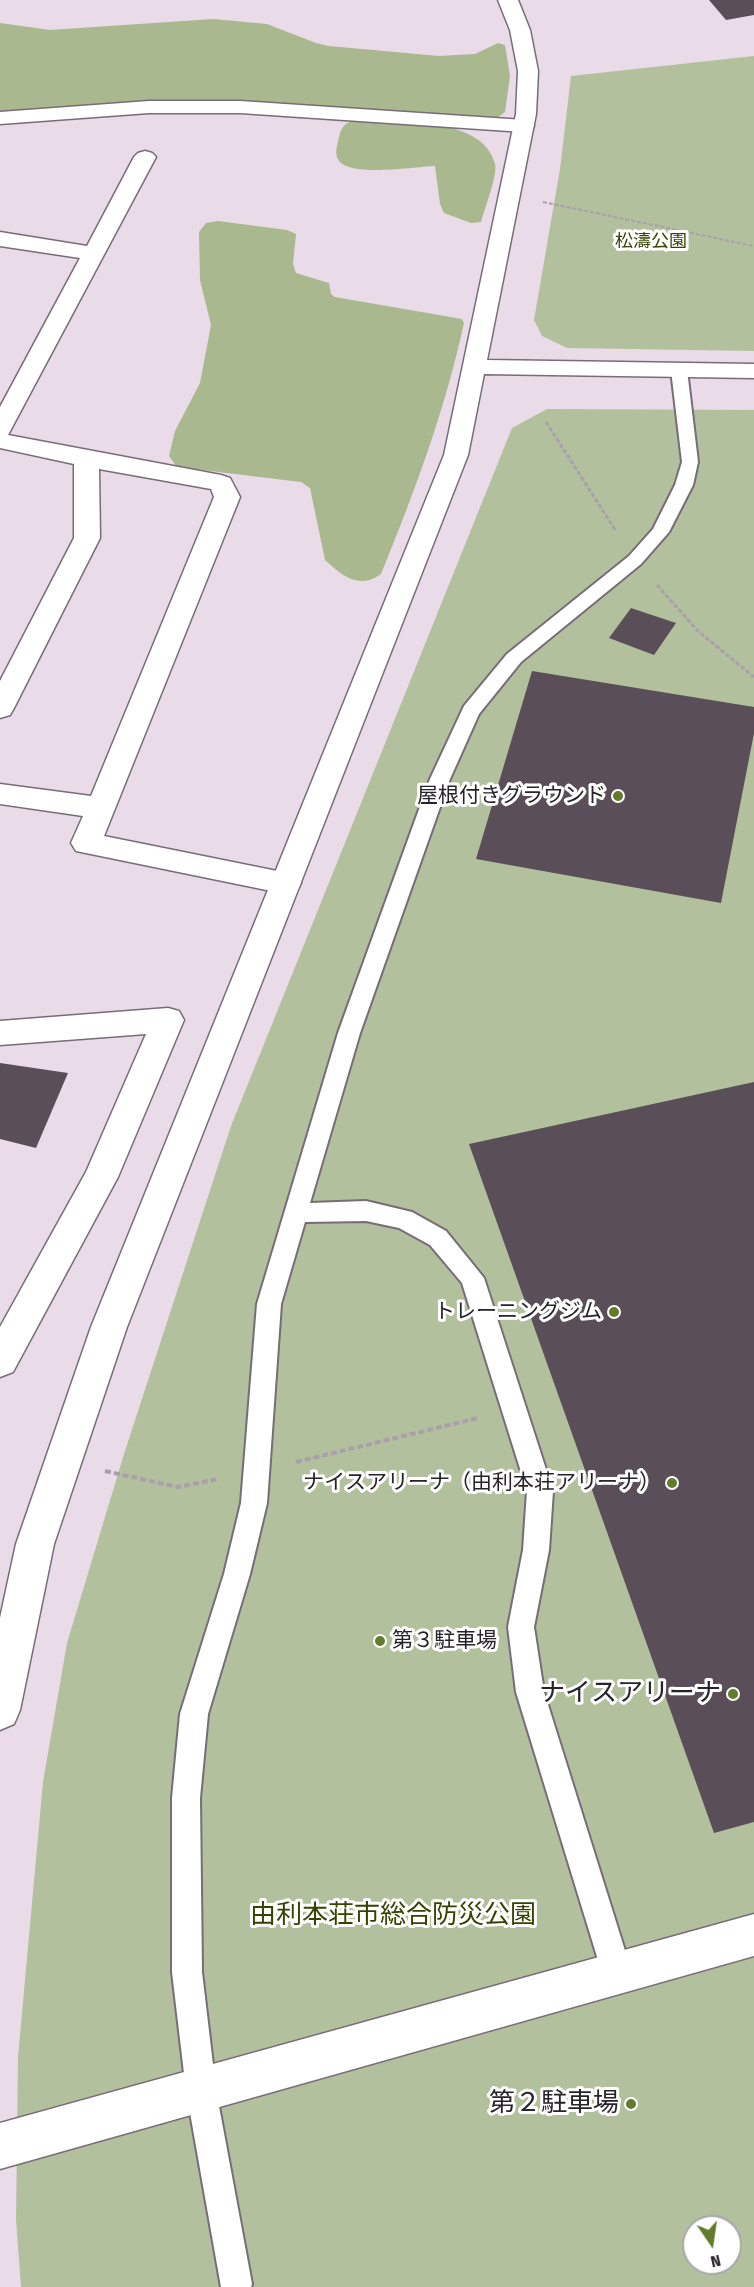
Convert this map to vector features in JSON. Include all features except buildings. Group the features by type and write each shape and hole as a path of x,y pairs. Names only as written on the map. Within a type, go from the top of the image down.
{"street":[{"path":"0,1710 35,1544 105,1338 456,455 524,126 528,70 520,30 508,0"},
{"path":"0,118 149,107 240,107 524,126"},
{"path":"0,430 146,157"},
{"path":"0,239 94,254"},
{"path":"474,367 754,371"},
{"path":"0,441 221,483 227,498 86,843 286,883"},
{"path":"0,708 87,538 86,459"},
{"path":"0,794 100,808"},
{"path":"0,1034 168,1020 101,1177 0,1360"},
{"path":"0,2146 754,1935"}],"lane":[{"path":"236,2284 201,2090 187,1972 186,1798 194,1714 237,1574 254,1503 269,1304 349,1033 440,779 471,711 514,658 635,560 660,532 684,485 690,462 679,370"},
{"path":"294,1213 366,1211 404,1219 438,1238 472,1278 540,1491 536,1550 521,1627 530,1692 617,1973"}],"path":[{"path":"542,202 754,246"},
{"path":"100,1470 178,1487 256,1472 514,1410"}],"green space":[{"path":"213,19 267,24 329,46 439,56 475,54 498,43 505,45 510,76 505,112 497,118 263,103 146,101 0,111 0,23 50,30"},
{"name":"松濤公園","path":"754,56 754,351 567,348 542,336 534,320 560,169 571,76"},
{"path":"358,120 436,125 456,129 474,137 487,148 495,164 493,184 481,222 471,223 444,213 440,204 435,166 372,170 349,167 341,163 336,154 340,133 345,125"},
{"path":"218,221 287,230 296,234 293,264 296,273 329,283 331,294 335,297 462,319 464,323 448,387 406,512 381,574 373,579 358,581 351,579 325,560 310,488 301,482 177,467 169,456 175,431 200,383 211,325 200,280 199,232 206,223"},
{"name":"由利本荘市総合防災公園","path":"547,409 754,410 754,2287 21,2287 16,2220 18,2057 43,1782 67,1643 124,1454 231,1126 512,428"}],"place":[{"name":"屋根付きグラウンド","path":"618,796"},
{"name":"トレーニングジム","path":"614,1312"},
{"name":"ナイスアリーナ（由利本荘アリーナ）","path":"672,1483"},
{"name":"第３駐車場","path":"380,1641"},
{"name":"ナイスアリーナ","path":"733,1694"},
{"name":"第２駐車場","path":"631,2104"}]}
